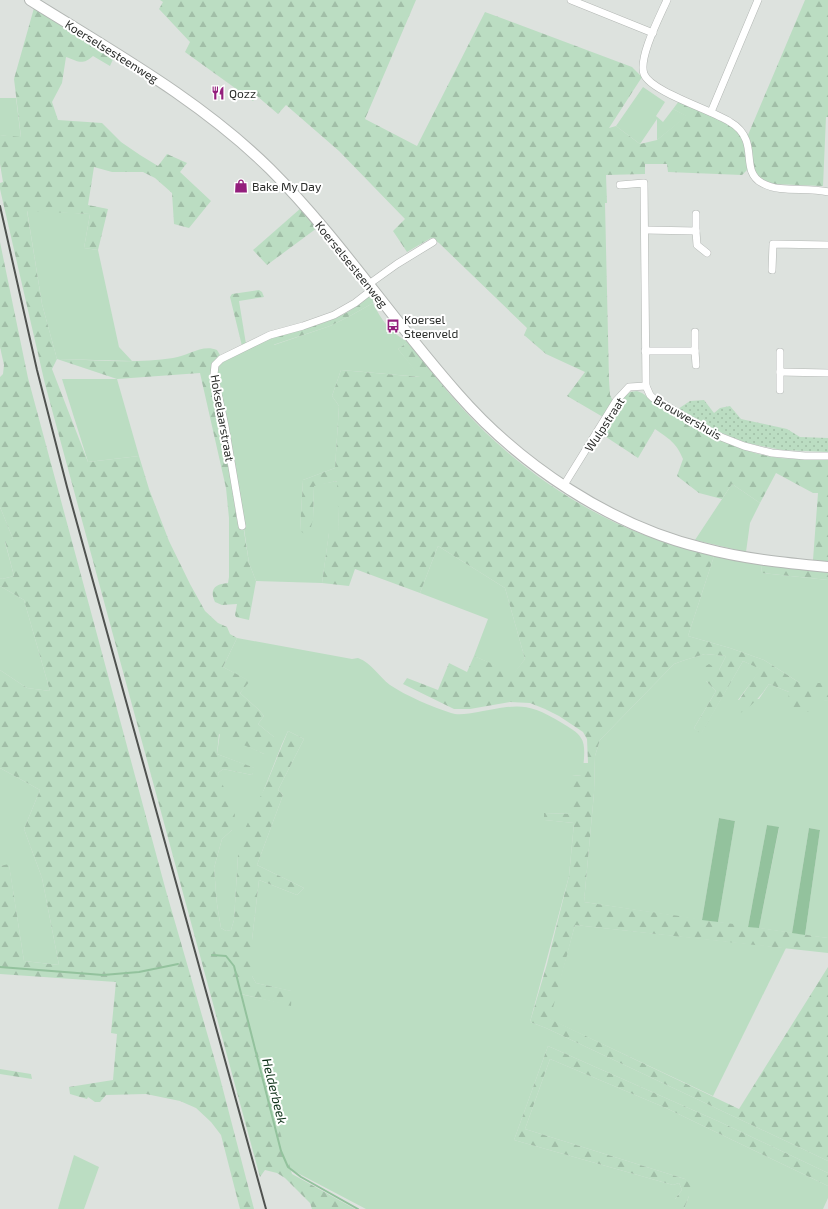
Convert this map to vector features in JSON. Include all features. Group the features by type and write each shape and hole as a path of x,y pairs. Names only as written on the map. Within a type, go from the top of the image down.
{"street":[{"path":"572,0 653,33"},
{"path":"667,0 643,62 644,75 648,81 661,90 711,112 731,122 739,128 747,141 750,169 757,180 777,188 828,192"},
{"path":"711,112 758,0"},
{"name":"Koerselsesteenweg","path":"33,1 163,82 231,135 268,168 299,200 458,394 476,414 526,460 582,497 623,520 661,535 701,548 754,559 828,567"},
{"path":"620,185 644,183 646,386"},
{"path":"696,214 697,245 707,253"},
{"path":"645,230 696,231"},
{"path":"371,287 398,264 433,242"},
{"path":"772,270 773,244 828,245"},
{"name":"Hokselaarstraat","path":"242,526 225,426 214,375 215,365 221,359 270,335 303,326 334,315 355,303 371,287"},
{"path":"695,332 696,365"},
{"path":"646,351 695,351"},
{"path":"780,352 780,390"},
{"path":"780,372 828,373"},
{"name":"Wulpstraat","path":"564,485 616,401 629,387 646,386"},
{"name":"Brouwershuis","path":"646,386 650,395 654,398 716,435 744,446 772,453 805,456 828,456"}],"green space":[{"path":"160,0 416,0 365,119 417,146 485,12 632,67 642,77 609,128 616,126 640,144 657,140 686,116 673,109 679,101 706,112 726,122 734,128 744,141 748,169 742,175 668,172 667,164 645,164 645,174 606,175 607,203 605,203 609,380 610,395 613,401 603,417 567,396 585,372 546,354 524,335 527,328 439,243 431,238 407,252 393,231 405,219 339,151 286,105 278,114 257,96 253,101 185,52 190,42 159,9 163,2"},
{"path":"805,0 828,0 828,117 826,117 823,186 773,184 760,178 753,165 748,135"},
{"path":"34,8 114,57 110,66 93,56 83,62 66,57 62,83 52,102 58,120 102,123 121,142 158,166 167,154 187,163 180,172 211,201 189,228 174,224 172,193 155,178 143,172 112,172 94,167 88,205 108,209 98,250 84,248 90,214 27,211 42,304 57,359 52,369 88,462 139,456 149,489 169,541 190,584 205,611 218,623 227,627 230,634 237,638 223,667 250,681 240,693 264,716 258,724 274,737 275,748 272,752 264,754 219,734 217,754 255,768 252,775 223,769 218,773 235,815 232,830 222,839 214,868 221,928 226,931 231,930 234,920 240,839 266,785 288,731 304,739 278,790 283,795 257,865 304,888 297,895 259,880 252,940 252,976 256,983 292,991 291,1006 241,994 292,1174 355,1209 312,1209 310,1203 285,1178 277,1173 265,1170 260,1177 45,384 0,189 0,183 3,182 0,164 0,135 21,137 14,79"},
{"path":"643,87 665,102 656,116 663,122 673,109 687,116 657,140 657,119 640,144 616,126"},
{"path":"0,98 16,98 21,138 0,135"},
{"path":"301,208 317,228 267,265 253,250"},
{"path":"27,210 90,214 84,248 98,250 119,347 132,361 57,359 42,304"},
{"path":"0,242 28,378 166,891 220,1078 254,1209 240,1209 221,1135 211,1122 196,1108 180,1101 146,1094 106,1095 100,1102 95,1102 88,1097 87,1099 70,1094 69,1087 113,1080 117,1034 111,1033 116,982 0,974 0,866 9,864 24,961 59,965 42,878 24,829 40,790 0,768 0,670 27,688 50,691 24,600 0,586 0,578 2,579 14,576 5,541 13,539 0,507 0,377 3,374 4,365 0,347"},
{"path":"259,290 262,292 264,297 239,301 246,344 242,346 230,297 232,294"},
{"path":"369,296 374,299 373,303 350,316 330,326 273,345 272,337 329,321 346,313"},
{"path":"373,303 387,326 408,342 398,349 421,377 341,370 332,396 339,406 335,468 303,480 300,531 313,519 314,485 338,481 339,532 329,533 322,583 256,581 249,563 238,487 217,375 218,367 223,361 272,337 274,345 330,326"},
{"path":"408,342 448,392 478,425 514,458 553,487 616,523 664,542 714,556 688,636 730,648 764,660 800,683 828,683 828,701 817,700 808,712 802,712 788,704 789,692 769,684 747,709 737,715 735,706 760,669 743,661 701,734 694,728 716,691 706,681 702,671 704,667 709,664 719,670 726,656 705,654 674,664 600,740 595,756 594,793 584,902 828,938 828,953 575,925 550,1019 739,1109 828,967 828,1161 546,1028 530,1022 547,964 569,876 574,823 544,820 544,813 572,814 572,775 581,776 583,763 588,763 587,739 583,732 559,716 530,703 510,702 470,709 454,709 403,684 407,678 438,690 449,663 467,672 474,656 514,673 525,659 505,588 438,546 420,593 355,569 349,586 322,583 329,532 339,532 337,481 314,486 313,519 310,531 305,534 300,531 303,480 335,468 339,406 332,396 341,370 420,377 398,349"},
{"path":"206,348 217,350 220,355 212,364 210,376 223,427 237,520 242,519 249,563 256,581 249,620 236,617 237,604 222,605 215,602 213,597 214,588 228,583 229,518 226,488 200,373 117,379 57,359 144,361 179,357"},
{"path":"62,379 117,379 139,456 88,462"},
{"path":"637,391 704,432 738,447 773,457 828,460 828,562 813,560 818,493 813,493 776,473 760,503 732,484 722,499 699,493 677,476 683,459 672,441 655,429 638,458 600,433 624,397 630,392"},
{"path":"704,400 714,413 720,408 730,406 741,419 787,429 800,437 828,438 828,452 782,450 747,443 716,431 678,409 690,401"},
{"path":"732,484 760,503 750,523 746,552 695,540"},
{"path":"0,507 13,539 5,542 14,576 2,579 0,578"},
{"path":"438,546 505,588 525,659 514,674 474,656 488,619 420,593"},
{"path":"714,556 762,565 761,573 828,580 828,683 800,683 764,660 730,648 688,636"},
{"path":"762,565 828,572 828,580 761,573"},
{"path":"0,586 24,600 50,691 27,688 0,670"},
{"path":"237,638 352,659 358,658 367,663 386,682 396,689 436,708 451,713 464,714 512,707 530,708 550,716 577,733 583,742 584,757 582,776 572,775 572,814 544,813 545,820 574,823 569,876 530,1022 546,1028 828,1161 828,1173 720,1122 548,1046 514,1140 673,1185 679,1183 682,1190 675,1199 675,1209 366,1209 290,1169 240,994 291,1005 291,991 256,983 252,976 252,940 259,880 297,895 304,888 257,865 283,795 278,790 304,739 288,731 282,744 238,855 234,920 231,930 226,931 221,928 214,868 222,839 232,830 218,773 223,769 252,775 254,768 217,754 220,733 264,754 274,737 258,724 264,716 240,693 249,681 223,667"},
{"path":"705,654 726,656 719,670 706,681 716,691 694,728 701,733 743,661 761,669 738,700 759,699 769,684 789,692 828,701 828,938 805,935 820,830 809,828 792,933 759,928 779,828 767,825 748,927 718,922 735,821 719,818 702,920 584,902 594,793 595,756 600,740 674,664"},
{"path":"0,768 40,790 24,829 42,878 59,965 24,961 9,865 0,866"},
{"path":"575,925 786,948 713,1096 549,1019"},
{"path":"548,1046 720,1122 828,1173 828,1186 666,1108 550,1059 525,1129 685,1179 691,1185 684,1209 675,1209 675,1199 682,1190 679,1183 673,1185 514,1140"},
{"path":"550,1059 666,1108 828,1186 828,1198 823,1209 684,1209 689,1196 685,1179 525,1129"},
{"path":"0,1069 31,1074 32,1079 0,1074"},
{"path":"74,1155 99,1167 84,1209 58,1209"}],"shaded area":[{"path":"719,818 735,821 718,922 702,920"},
{"path":"767,825 779,827 759,928 748,927"},
{"path":"809,828 820,830 805,935 792,933"}],"waterway":[{"name":"Helderbeek","path":"212,955 226,956 234,966 281,1151 288,1167 301,1177 358,1209"},
{"name":"Helderbeek","path":"0,967 103,975 139,972 178,964"}],"railway":[{"path":"0,206 37,370 67,487 266,1209"}],"place":[{"name":"Qozz","path":"218,93"},
{"name":"Bake My Day","path":"241,186"},
{"name":"Koersel Steenveld","path":"393,326"}]}
